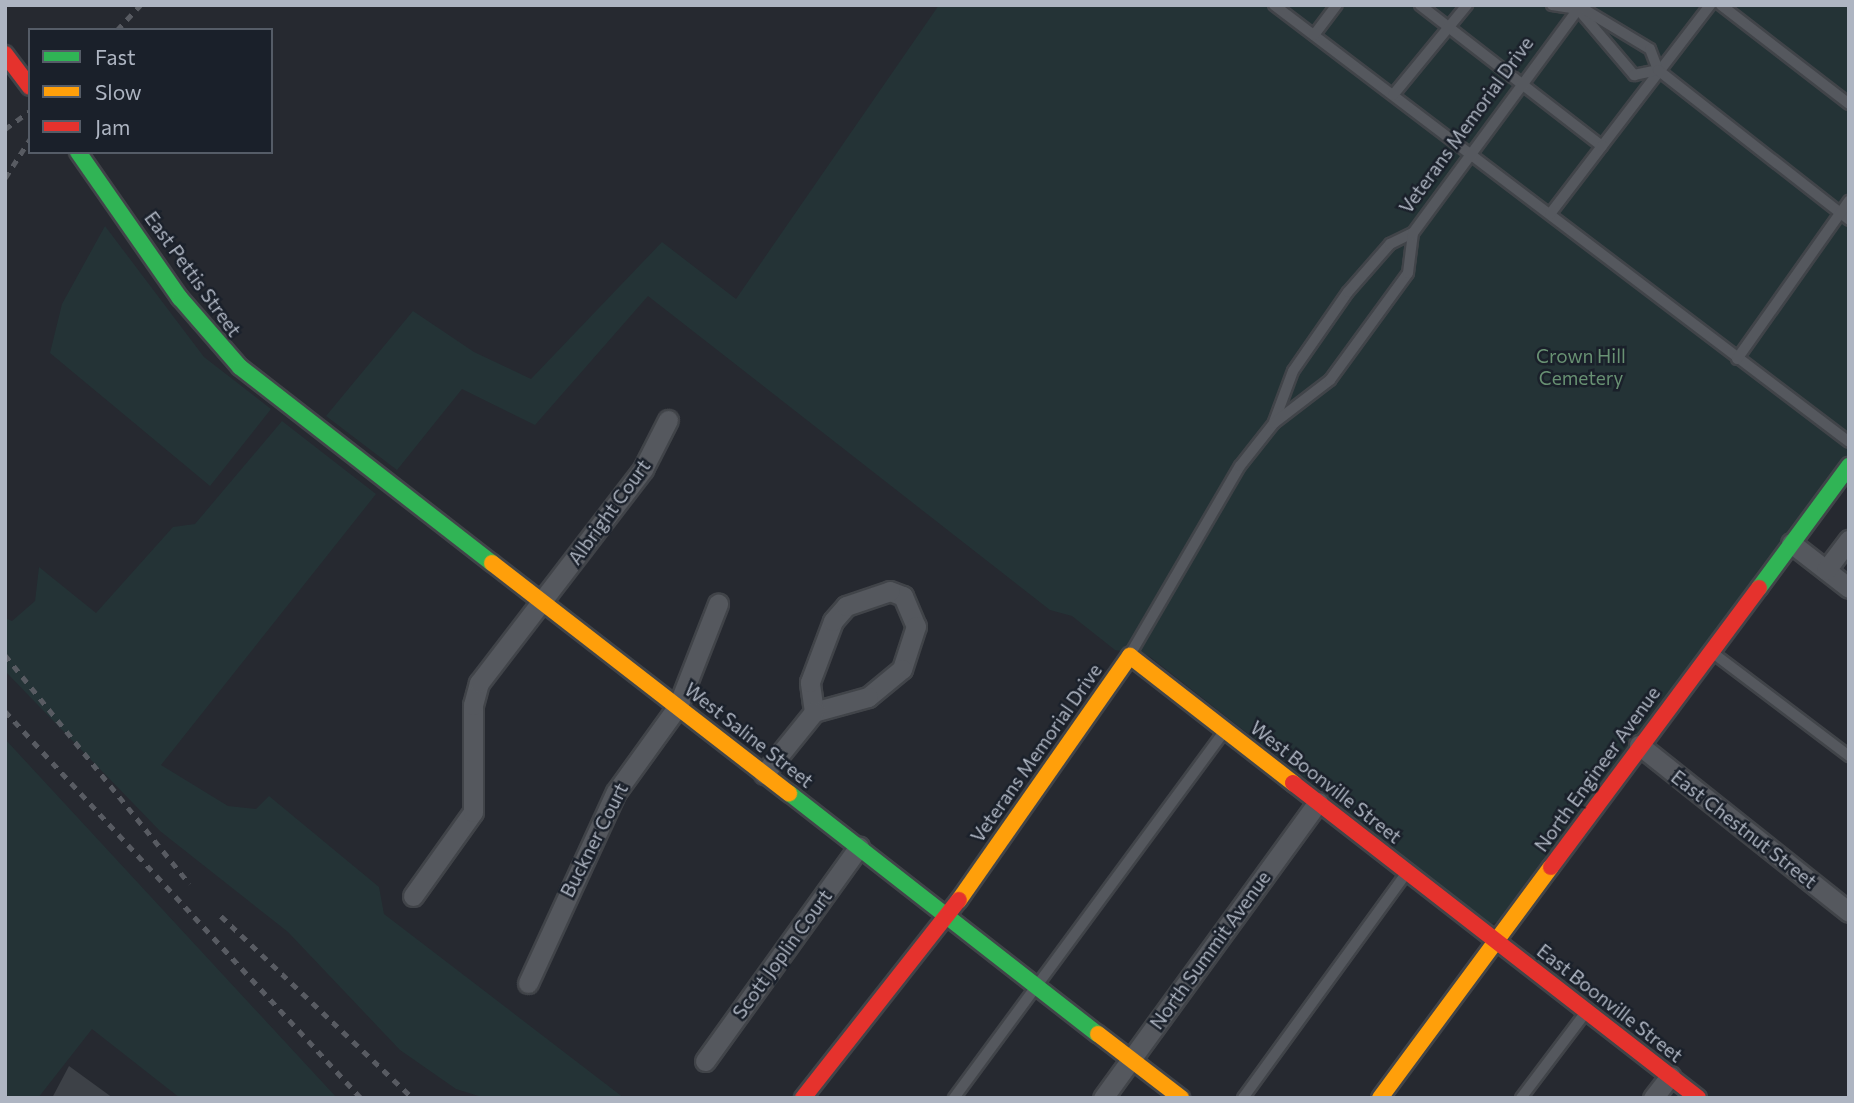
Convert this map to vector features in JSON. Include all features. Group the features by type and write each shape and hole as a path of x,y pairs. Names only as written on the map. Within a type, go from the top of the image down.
{"street":[{"path":"5,54 28,85"},
{"name":"East Pettis Street","path":"79,154 217,346 289,405"},
{"name":"West Saline Street","path":"289,405 1181,1098"},
{"name":"Albright Court","path":"413,896 473,812 473,705 480,683 643,468 668,420"},
{"name":"North Engineer Avenue","path":"1380,1098 1849,466"},
{"path":"1826,570 1849,540"},
{"path":"1791,543 1849,587"},
{"path":"764,774 814,712 868,697 902,669 916,626 903,596 867,595 833,621 810,682 814,712"},
{"name":"Buckner Court","path":"528,983 616,792 678,706 718,604"},
{"name":"West Boonville Street","path":"1130,656 1496,942"},
{"name":"Veterans Memorial Drive","path":"805,1095 948,916 1130,656"},
{"name":"East Chestnut Street","path":"1639,746 1849,912"},
{"name":"North Summit Avenue","path":"1102,1098 1318,803"},
{"name":"Scott Joplin Court","path":"705,1061 859,847"},
{"name":"East Boonville Street","path":"1496,942 1698,1098"},
{"path":"1653,1098 1670,1076"}],"lane":[{"path":"1274,5 1473,152 1737,359 1849,442"},
{"path":"1314,35 1337,5"},
{"path":"1420,5 1602,146"},
{"path":"1393,95 1467,5"},
{"path":"1552,5 1578,6 1650,49 1658,70 1844,217"},
{"path":"1550,214 1710,5"},
{"path":"1720,5 1849,104"},
{"path":"1578,6 1634,75 1658,70"},
{"name":"Veterans Memorial Drive","path":"1274,423 1293,370 1348,292 1390,244 1413,233 1578,6"},
{"path":"1737,359 1844,217 1849,201"},
{"name":"Veterans Memorial Drive","path":"1130,656 1240,466 1274,423 1330,380 1408,273 1413,233"},
{"path":"1710,651 1849,756"},
{"path":"954,1098 1225,730"},
{"path":"1243,1098 1407,872"},
{"path":"1521,1098 1587,1012"}],"green space":[{"name":"Crown Hill Cemetery","path":"939,5 1849,5 1849,454 1503,920 1491,924 1149,656 1115,650 1072,616 1050,610 648,296 535,425 462,389 397,470 326,416 413,311 474,352 531,379 662,242 736,299"},
{"path":"105,226 204,357 271,409 210,486 50,353 62,304"},
{"path":"282,421 376,494 161,765 228,806 256,809 269,796 379,887 384,914 624,1098 485,1098 456,1089 400,1050 288,932 160,831 5,671 5,618 12,621 35,601 39,567 96,613 173,527 195,524"},
{"path":"5,739 337,1098 180,1098 92,1029 38,1098 5,1098"}],"building":[{"path":"69,1066 113,1098 52,1098"}],"railway":[{"path":"119,28 140,5"},
{"path":"5,129 28,112"},
{"path":"5,178 28,142"},
{"path":"5,655 190,884"},
{"path":"5,711 361,1098"},
{"path":"221,916 413,1098"}],"traffic: fast":[{"path":"79,154 180,298 240,367 492,563"},
{"path":"1759,588 1849,466"},
{"path":"789,793 1098,1034"}],"traffic: slow":[{"path":"492,563 789,793"},
{"path":"959,900 1130,656 1293,783"},
{"path":"1380,1098 1551,867"},
{"path":"1098,1034 1181,1098"}],"traffic: jam":[{"path":"5,54 28,84"},
{"path":"1551,867 1759,588"},
{"path":"1293,783 1698,1098"},
{"path":"803,1098 959,900"}]}
